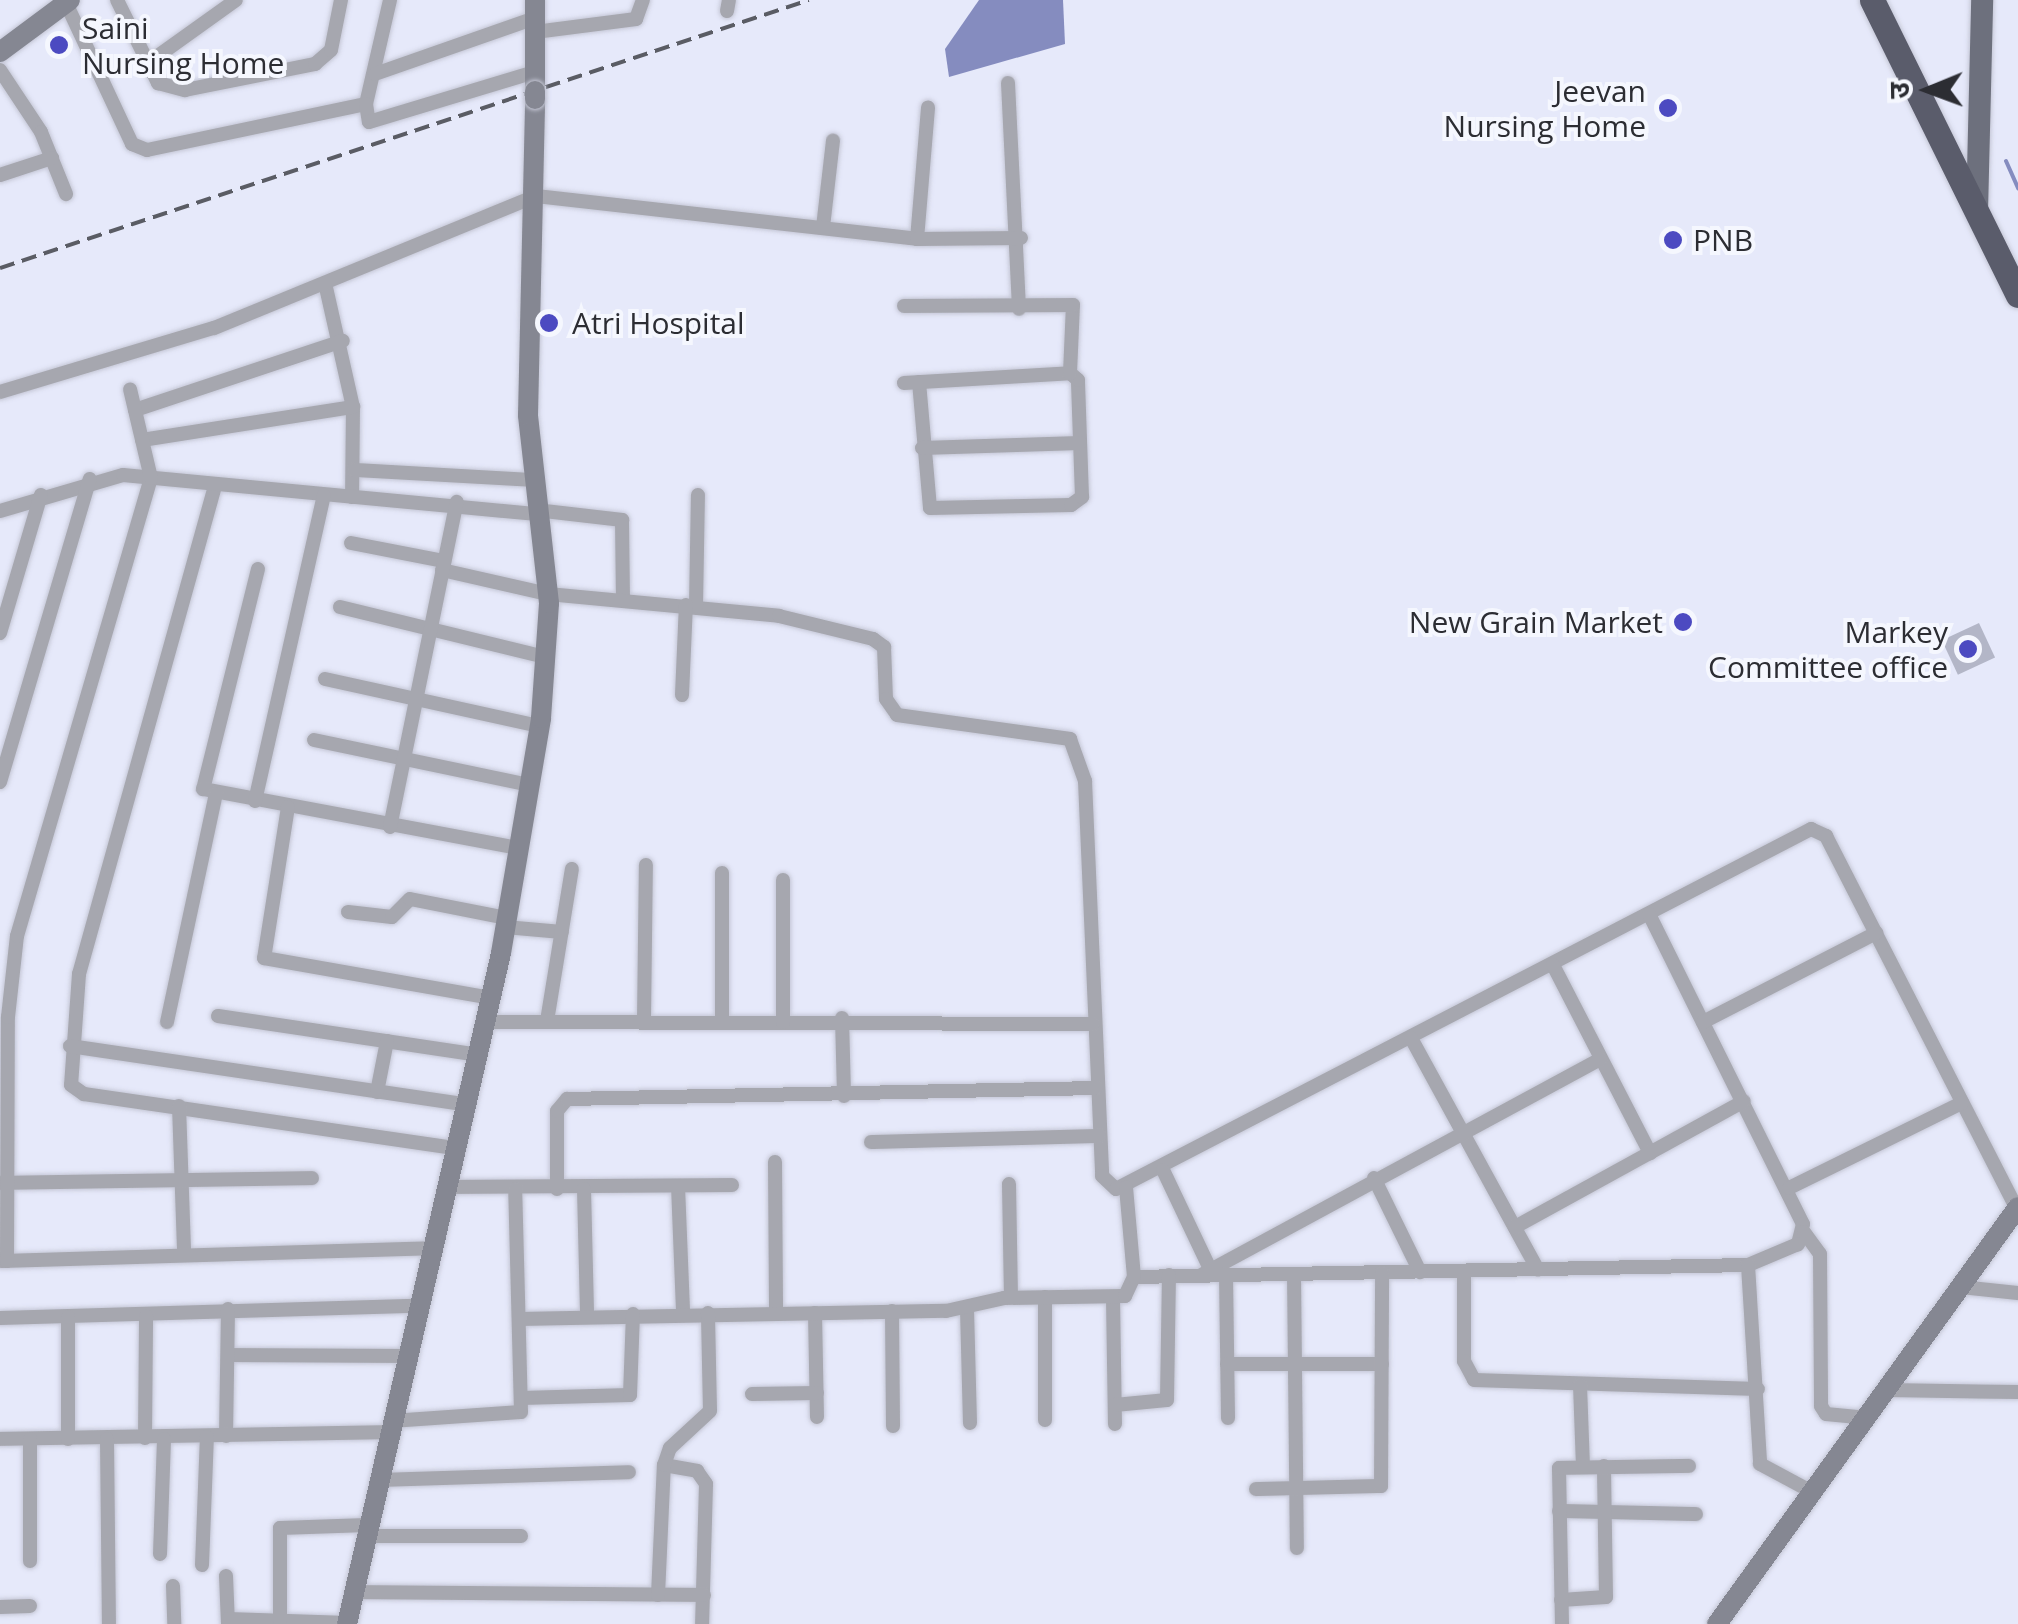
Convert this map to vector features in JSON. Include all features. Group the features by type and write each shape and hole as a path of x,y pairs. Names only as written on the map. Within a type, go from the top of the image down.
{"highway":[{"path":"1872,0 2018,295"}],"main road":[{"path":"1977,212 1982,0"}],"street":[{"path":"116,0 158,82 185,90 316,64 331,50 341,0"},
{"path":"148,63 236,0"},
{"path":"390,0 366,104 369,122 535,73"},
{"path":"375,74 535,17 636,19 642,0"},
{"path":"0,52 68,1 138,150 366,104"},
{"path":"226,1576 228,1622 348,1624 404,1356 458,1149 506,923 540,726 548,594 533,480 535,17"},
{"path":"0,70 52,158 66,194"},
{"path":"1008,83 1021,238 1019,309"},
{"path":"918,238 928,108"},
{"path":"823,228 833,141"},
{"path":"0,175 52,158"},
{"path":"0,392 214,328 325,283 536,186 823,228 918,238 1021,238"},
{"path":"325,283 344,341 353,407 352,497"},
{"path":"904,306 1074,306 1070,373"},
{"path":"135,410 344,341"},
{"path":"1070,373 1078,380 1080,502 930,508 912,383 1070,373"},
{"path":"130,389 151,478 31,875 5,981 4,1261 166,1261 184,1252 432,1248"},
{"path":"142,440 353,407"},
{"path":"922,448 1080,443"},
{"path":"354,470 533,480"},
{"path":"0,511 90,480 151,478 324,496 457,502 622,520 622,598"},
{"path":"0,780 90,480"},
{"path":"215,486 79,974 70,1046 70,1085 79,1093 458,1149"},
{"path":"682,695 698,494"},
{"path":"0,633 41,496"},
{"path":"255,801 324,496"},
{"path":"390,828 457,502"},
{"path":"351,543 548,594 622,598 779,616 880,642 886,699 897,715 1070,740 1085,781 1096,1088 1105,1184 1126,1187 1164,1170 1811,828 1826,836 1962,1103 2014,1218 1716,1624"},
{"path":"258,569 201,783 216,794 518,848"},
{"path":"340,607 545,657"},
{"path":"325,678 540,726"},
{"path":"314,740 529,786"},
{"path":"167,1022 216,794"},
{"path":"288,807 264,958 491,998"},
{"path":"644,1020 646,864"},
{"path":"547,1021 572,869"},
{"path":"722,873 722,1021"},
{"path":"783,880 783,1022"},
{"path":"348,912 392,917 410,899 506,923 562,932"},
{"path":"1649,914 1788,1188 1804,1232 1820,1254 1821,1406 1826,1414 1868,1418"},
{"path":"1703,1022 1876,934"},
{"path":"1553,965 1650,1153"},
{"path":"218,1016 479,1055"},
{"path":"485,1022 783,1022 842,1018 1094,1024"},
{"path":"842,1018 844,1096"},
{"path":"1410,1038 1538,1270"},
{"path":"378,1092 387,1041"},
{"path":"70,1046 468,1105"},
{"path":"1206,1272 1601,1059"},
{"path":"557,1190 562,1100 1096,1088"},
{"path":"1515,1227 1744,1101"},
{"path":"1788,1188 1962,1103"},
{"path":"179,1106 184,1252"},
{"path":"871,1142 1099,1136"},
{"path":"775,1162 776,1313"},
{"path":"1164,1170 1206,1272"},
{"path":"4,1183 312,1178"},
{"path":"1374,1178 1420,1272"},
{"path":"1009,1184 1011,1297"},
{"path":"448,1187 557,1190 732,1185"},
{"path":"678,1186 683,1313"},
{"path":"519,1319 892,1312 968,1308 1011,1297 1113,1298 1130,1293 1134,1276 1126,1187"},
{"path":"0,1439 164,1439 516,1417 521,1398 516,1189"},
{"path":"584,1189 588,1315"},
{"path":"1134,1276 1748,1265 1788,1250 1804,1232"},
{"path":"1748,1265 1760,1464 1814,1492"},
{"path":"1464,1271 1467,1373 1485,1383 1758,1388"},
{"path":"1256,1489 1381,1486 1382,1273"},
{"path":"1226,1274 1228,1418"},
{"path":"1294,1274 1297,1548"},
{"path":"1115,1405 1167,1400 1168,1275"},
{"path":"1961,1288 2018,1293"},
{"path":"1045,1297 1046,1420"},
{"path":"1113,1298 1115,1424"},
{"path":"0,1318 416,1306"},
{"path":"968,1308 970,1423"},
{"path":"226,1436 228,1309"},
{"path":"892,1312 893,1426"},
{"path":"658,1595 664,1465 670,1448 710,1411 708,1313"},
{"path":"816,1313 817,1417"},
{"path":"521,1398 630,1395 633,1314"},
{"path":"145,1438 146,1316"},
{"path":"68,1317 68,1439"},
{"path":"228,1355 404,1356"},
{"path":"1227,1364 1382,1364"},
{"path":"1580,1385 1582,1466"},
{"path":"1887,1390 2018,1392"},
{"path":"752,1394 817,1392"},
{"path":"202,1565 206,1437"},
{"path":"107,1438 109,1624"},
{"path":"30,1439 30,1560"},
{"path":"160,1554 164,1439"},
{"path":"664,1465 697,1471 706,1484 702,1624"},
{"path":"1561,1600 1606,1596 1604,1466"},
{"path":"1562,1624 1559,1468 1690,1466"},
{"path":"378,1480 629,1472"},
{"path":"1559,1512 1696,1514"},
{"path":"280,1621 280,1528 521,1536"},
{"path":"173,1586 174,1624"},
{"path":"354,1592 704,1595"},
{"path":"0,1607 30,1606"}],"water":[{"path":"979,0 1063,0 1065,44 949,77 945,49"}],"building":[{"name":"Markey Committee office","path":"1979,623 1995,657 1958,675 1942,640"}],"waterway":[{"path":"2006,161 2018,188"}],"railway":[{"path":"0,268 809,0"}],"place":[{"name":"Saini Nursing Home","path":"59,45"},
{"name":"Jeevan Nursing Home","path":"1668,108"},
{"name":"PNB","path":"1673,240"},
{"name":"Atri Hospital","path":"549,323"},
{"name":"New Grain Market","path":"1683,622"},
{"name":"Markey Committee office","path":"1968,649"}]}
